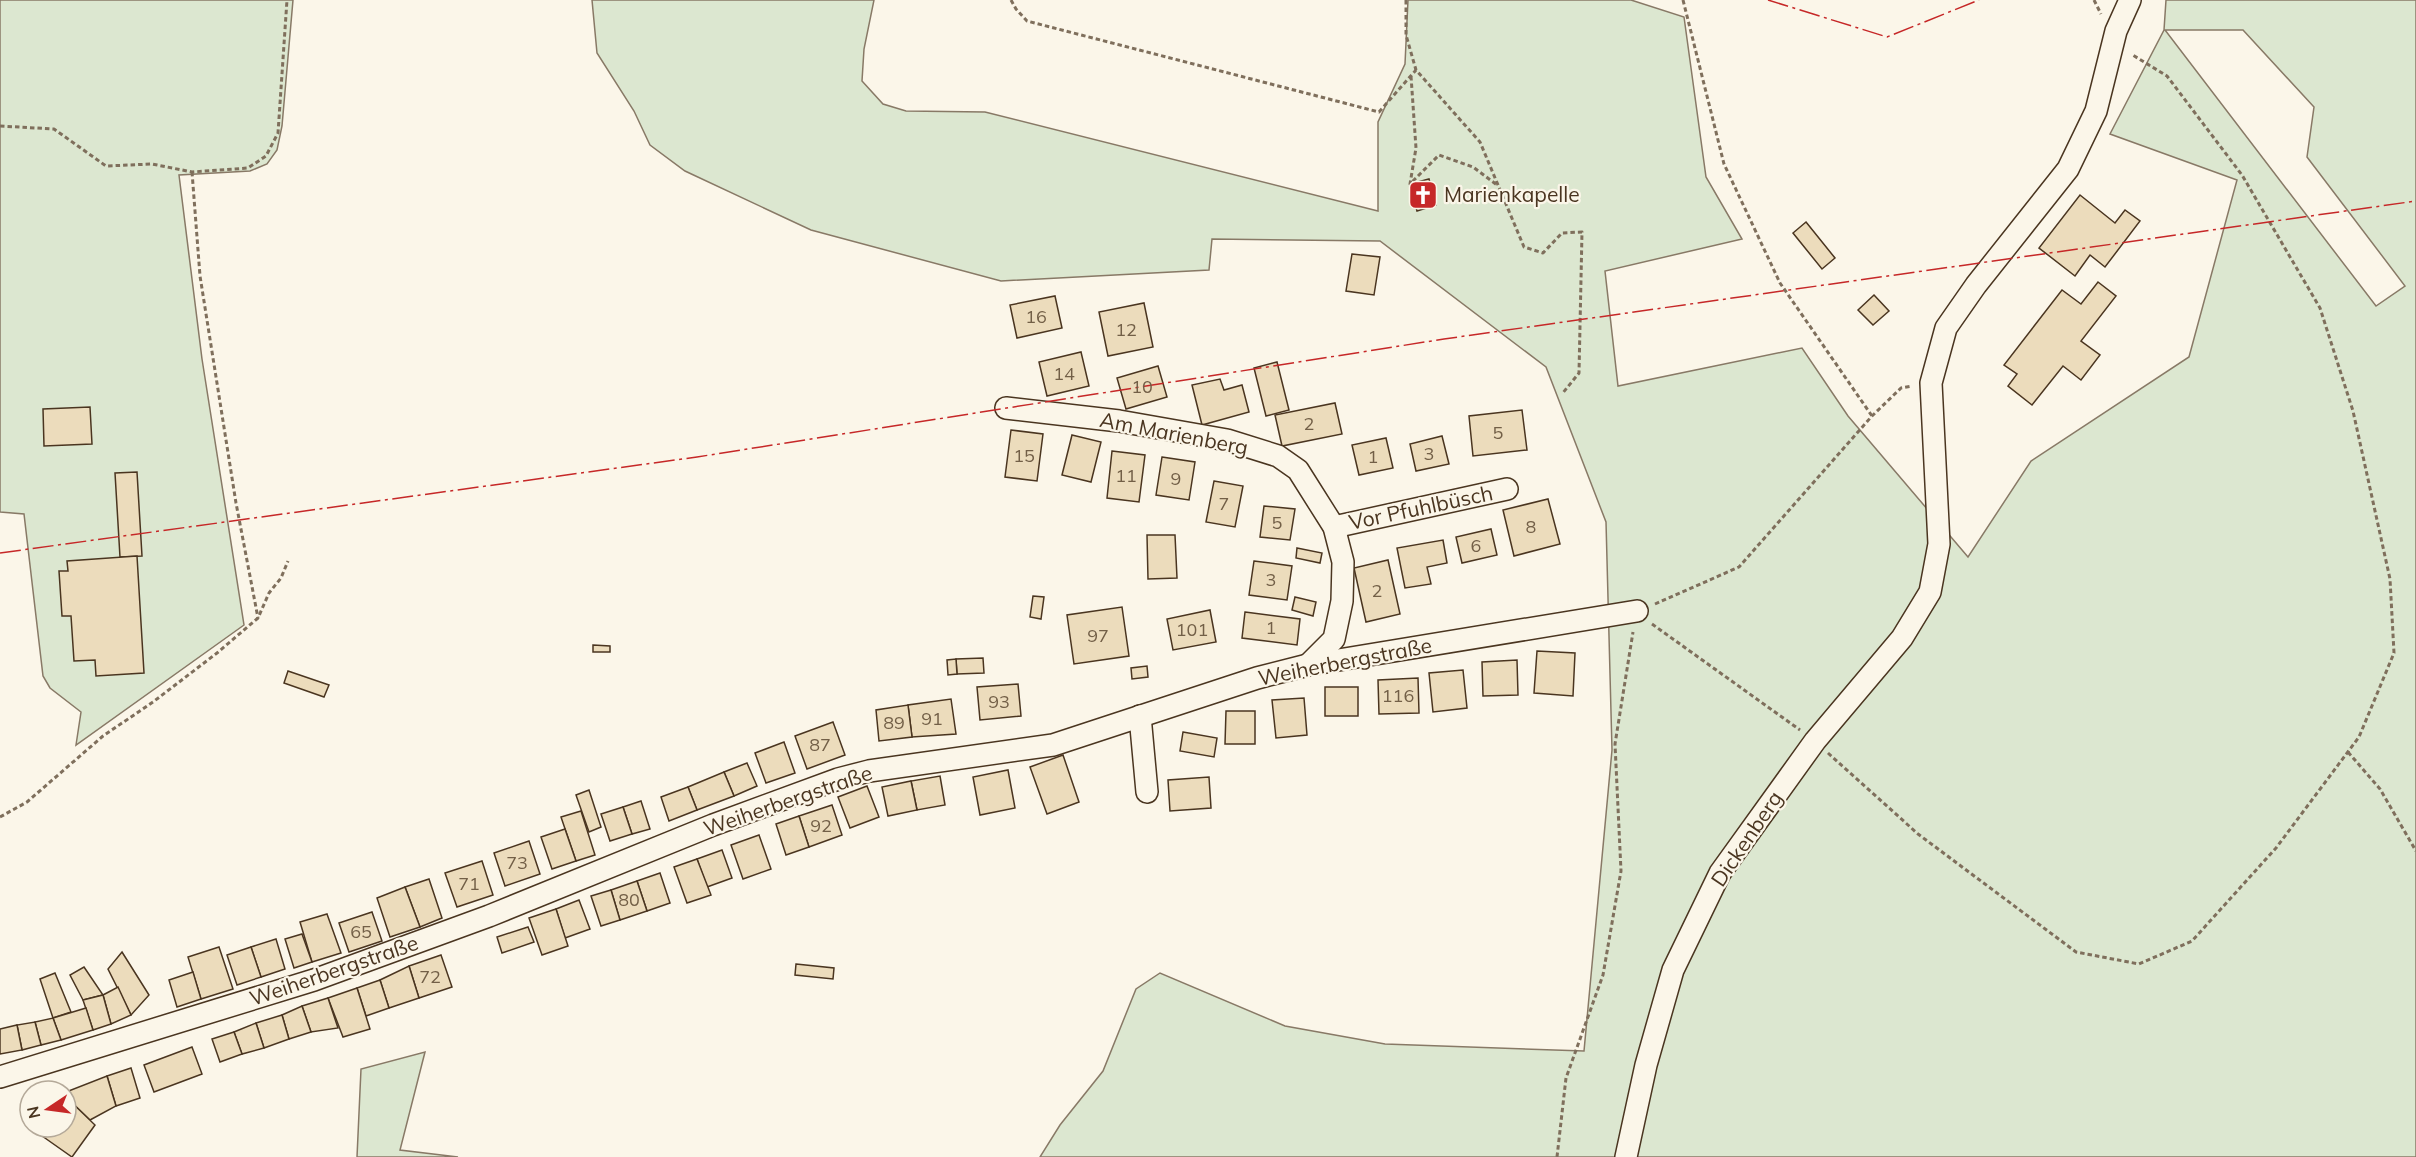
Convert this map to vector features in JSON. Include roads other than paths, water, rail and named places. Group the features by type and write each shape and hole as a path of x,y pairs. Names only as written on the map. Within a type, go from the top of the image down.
{"street":[{"name":"Dickenberg","path":"1626,1157 1646,1065 1672,970 1720,873 1815,741 1902,638 1930,592 1939,544 1931,383 1946,328 1976,285 2068,169 2097,111 2116,31 2130,0"},
{"name":"Am Marienberg","path":"1006,408 1119,421 1227,440 1278,456 1298,471 1334,527 1343,562 1342,601 1335,639 1308,664"},
{"name":"Vor Pfuhlbüsch","path":"1334,527 1507,489"},
{"name":"Weiherbergstraße","path":"0,1077 314,980 489,916 713,825 838,779 869,771 1053,745 1257,678 1308,664 1637,611"},
{"path":"1140,716 1147,792"}],"place":[{"name":"Marienkapelle","path":"1423,195"}]}
